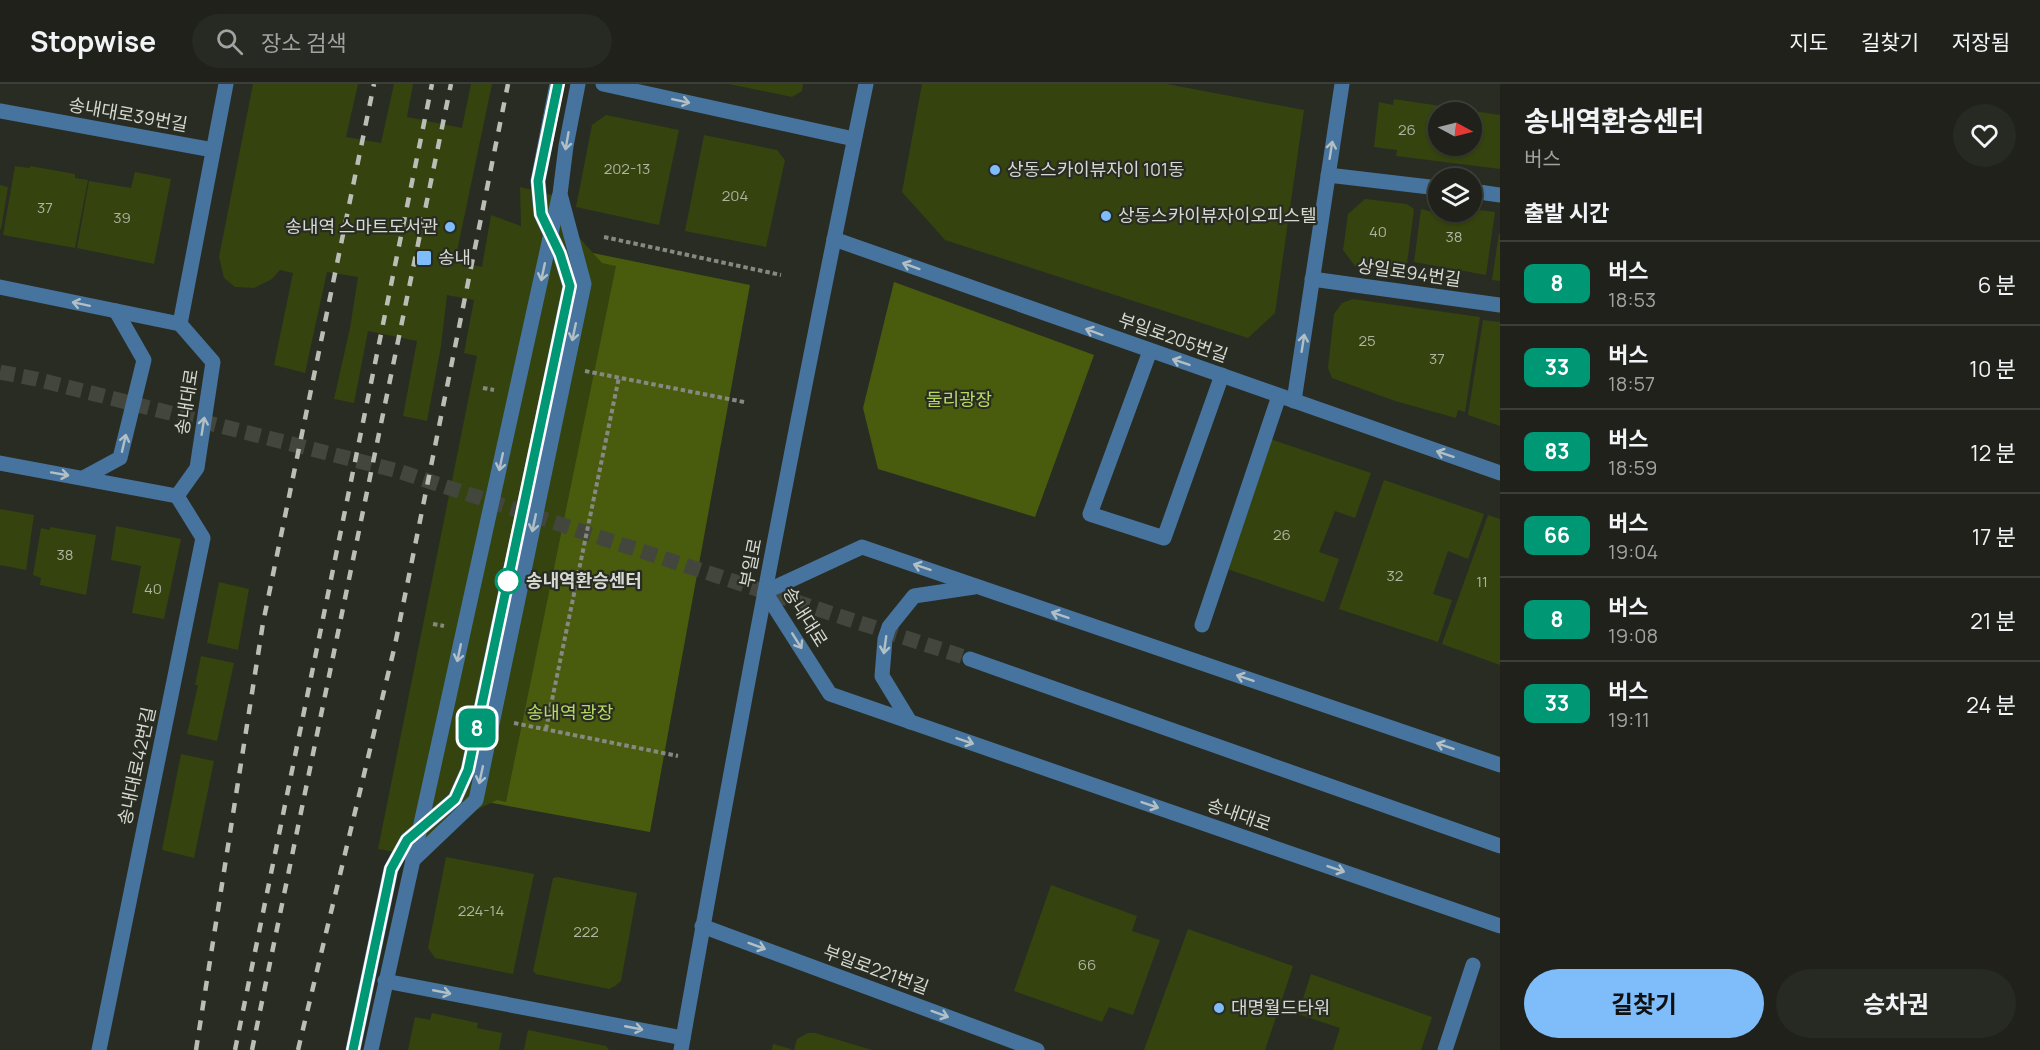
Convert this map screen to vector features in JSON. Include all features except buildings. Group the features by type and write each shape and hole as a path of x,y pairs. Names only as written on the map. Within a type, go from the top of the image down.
{"street":[{"path":"0,287 180,324 226,84"},
{"path":"353,1050 391,869 407,840 455,799 468,770 497,635 570,286 560,254 541,214 538,181 558,84"},
{"path":"370,1050 560,194 566,146 578,84"},
{"path":"603,84 854,139"},
{"name":"부일로","path":"682,1044 765,592 866,84"},
{"path":"1202,625 1287,398 1312,279 1341,84"},
{"name":"송내대로39번길","path":"0,111 213,150"},
{"path":"1328,175 1428,187"},
{"path":"1482,192 1500,195"},
{"path":"413,860 476,800 584,284 560,194"},
{"name":"부일로205번길","path":"834,239 1500,473"},
{"name":"상일로94번길","path":"1312,279 1500,305"},
{"path":"83,478 120,458 144,360 116,311"},
{"name":"송내대로","path":"177,496 197,468 213,362 180,324"},
{"path":"1150,351 1090,514 1164,538 1222,375"},
{"path":"0,463 177,496"},
{"name":"송내대로42번길","path":"99,1050 203,538 177,496"},
{"name":"송내대로","path":"1500,765 862,547 765,592 830,694 1500,926"},
{"path":"910,722 882,676 885,639 889,627 914,596 977,586"},
{"path":"970,659 1500,846"},
{"name":"부일로221번길","path":"702,926 1036,1050"},
{"path":"1445,1050 1473,965"},
{"path":"385,981 682,1044"}],"path":[{"path":"604,237 781,274"},
{"path":"567,367 744,402"},
{"path":"546,729 619,377"},
{"path":"493,719 678,756"}],"green space":[{"name":"송내역 광장","path":"573,249 750,285 650,832 476,800"},
{"name":"둘리광장","path":"894,282 1094,355 1035,517 878,469 863,408"}],"tunnel":[{"path":"0,372 36,379 398,471 970,659"}],"railway":[{"path":"196,1050 263,623 374,84"},
{"path":"235,1050 432,84"},
{"path":"252,1050 451,84"},
{"path":"298,1050 395,645 508,84"}],"bus line":[{"name":"8","path":"353,1050 391,869 407,840 455,799 468,770 570,286 560,254 541,214 538,181 558,84"}],"place":[{"name":"상동스카이뷰자이 101동","path":"995,170"},
{"name":"상동스카이뷰자이오피스텔","path":"1106,216"},
{"name":"송내역 스마트도서관","path":"450,227"},
{"name":"송내","path":"424,258"},
{"name":"송내역환승센터","path":"508,581"},
{"name":"대명월드타워","path":"1219,1008"}]}
